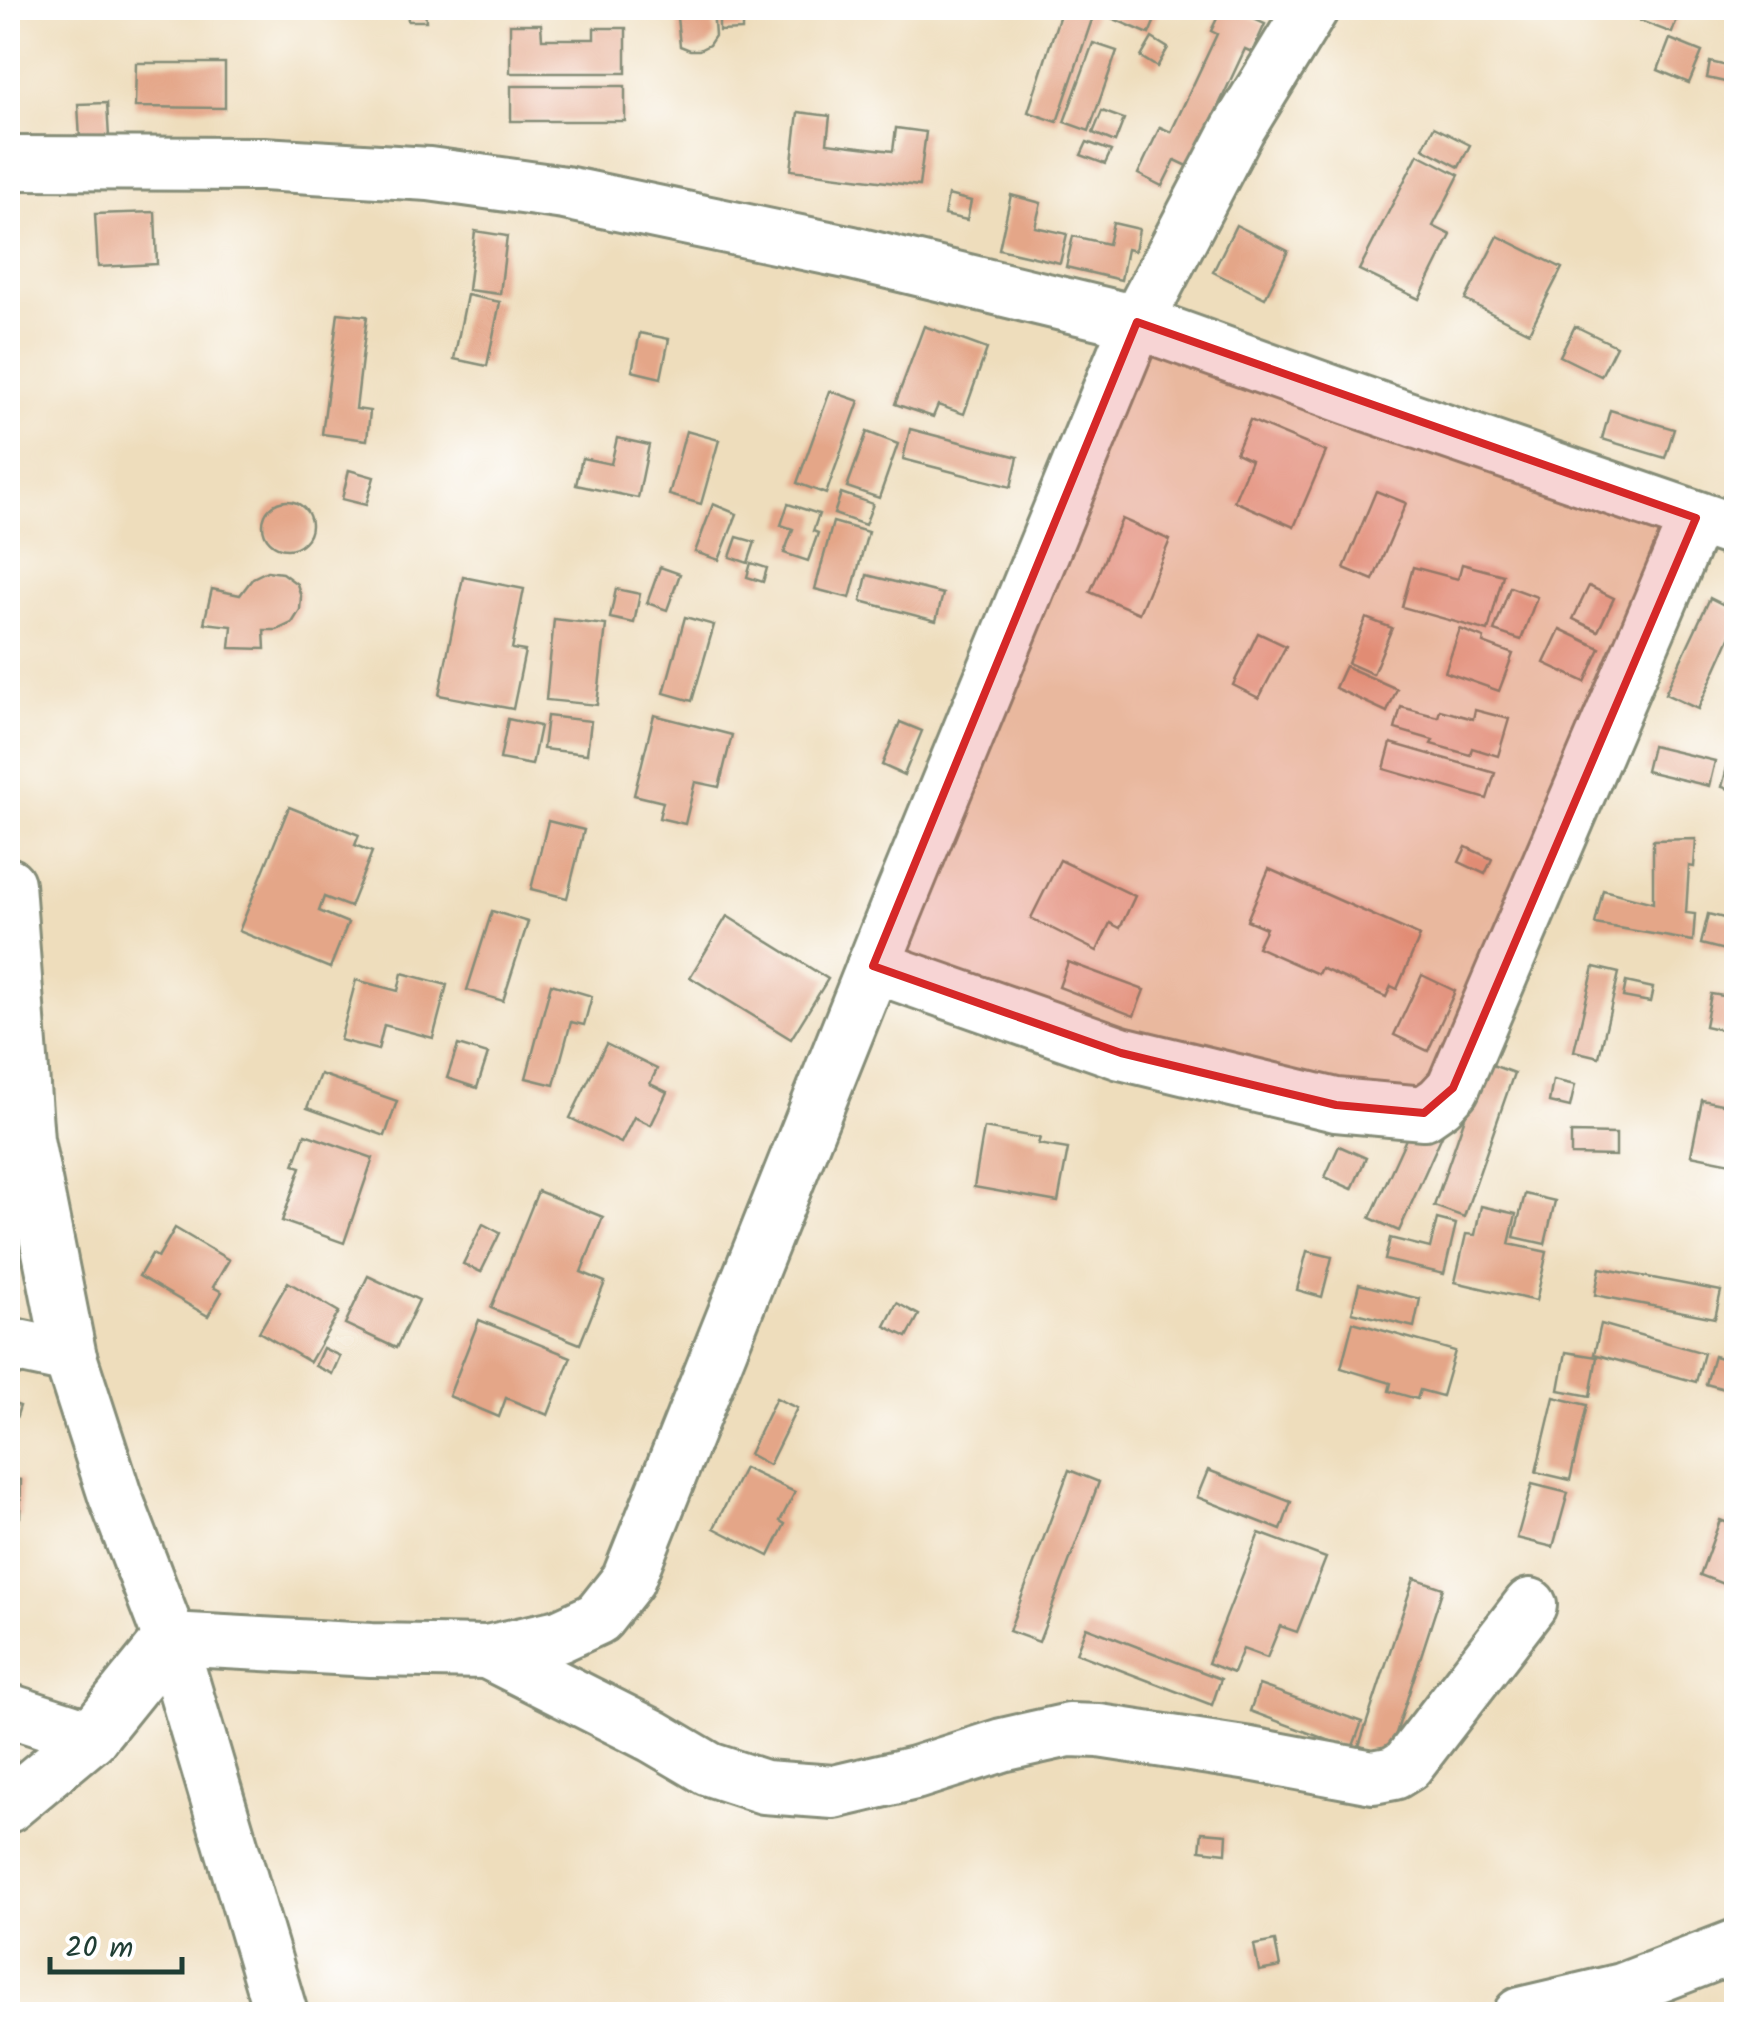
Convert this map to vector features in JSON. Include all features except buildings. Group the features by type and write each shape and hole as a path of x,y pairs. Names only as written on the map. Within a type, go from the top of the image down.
{"street":[{"path":"170,1639 487,1652 559,1636 598,1618 628,1580 873,966 1138,322 1238,129 1312,8"},
{"path":"8,163 263,164 429,174 680,216 852,252 1138,322 1716,525 1453,1088 1424,1113 1336,1105 1122,1052 873,966"},
{"path":"8,884 27,1140 70,1357 115,1496 170,1639 281,2014"},
{"path":"8,1344 70,1357"},
{"path":"487,1652 709,1769 764,1788 834,1792 1069,1730 1250,1754 1374,1777 1394,1774 1407,1765 1530,1605"},
{"path":"8,1806 91,1737 170,1639"},
{"path":"8,1710 91,1737"},
{"path":"1520,2014 1622,1990 1736,1946"}],"highlighted area":[{"path":"1137,322 1696,518 1453,1088 1424,1113 1336,1105 1121,1053 873,966"}]}
